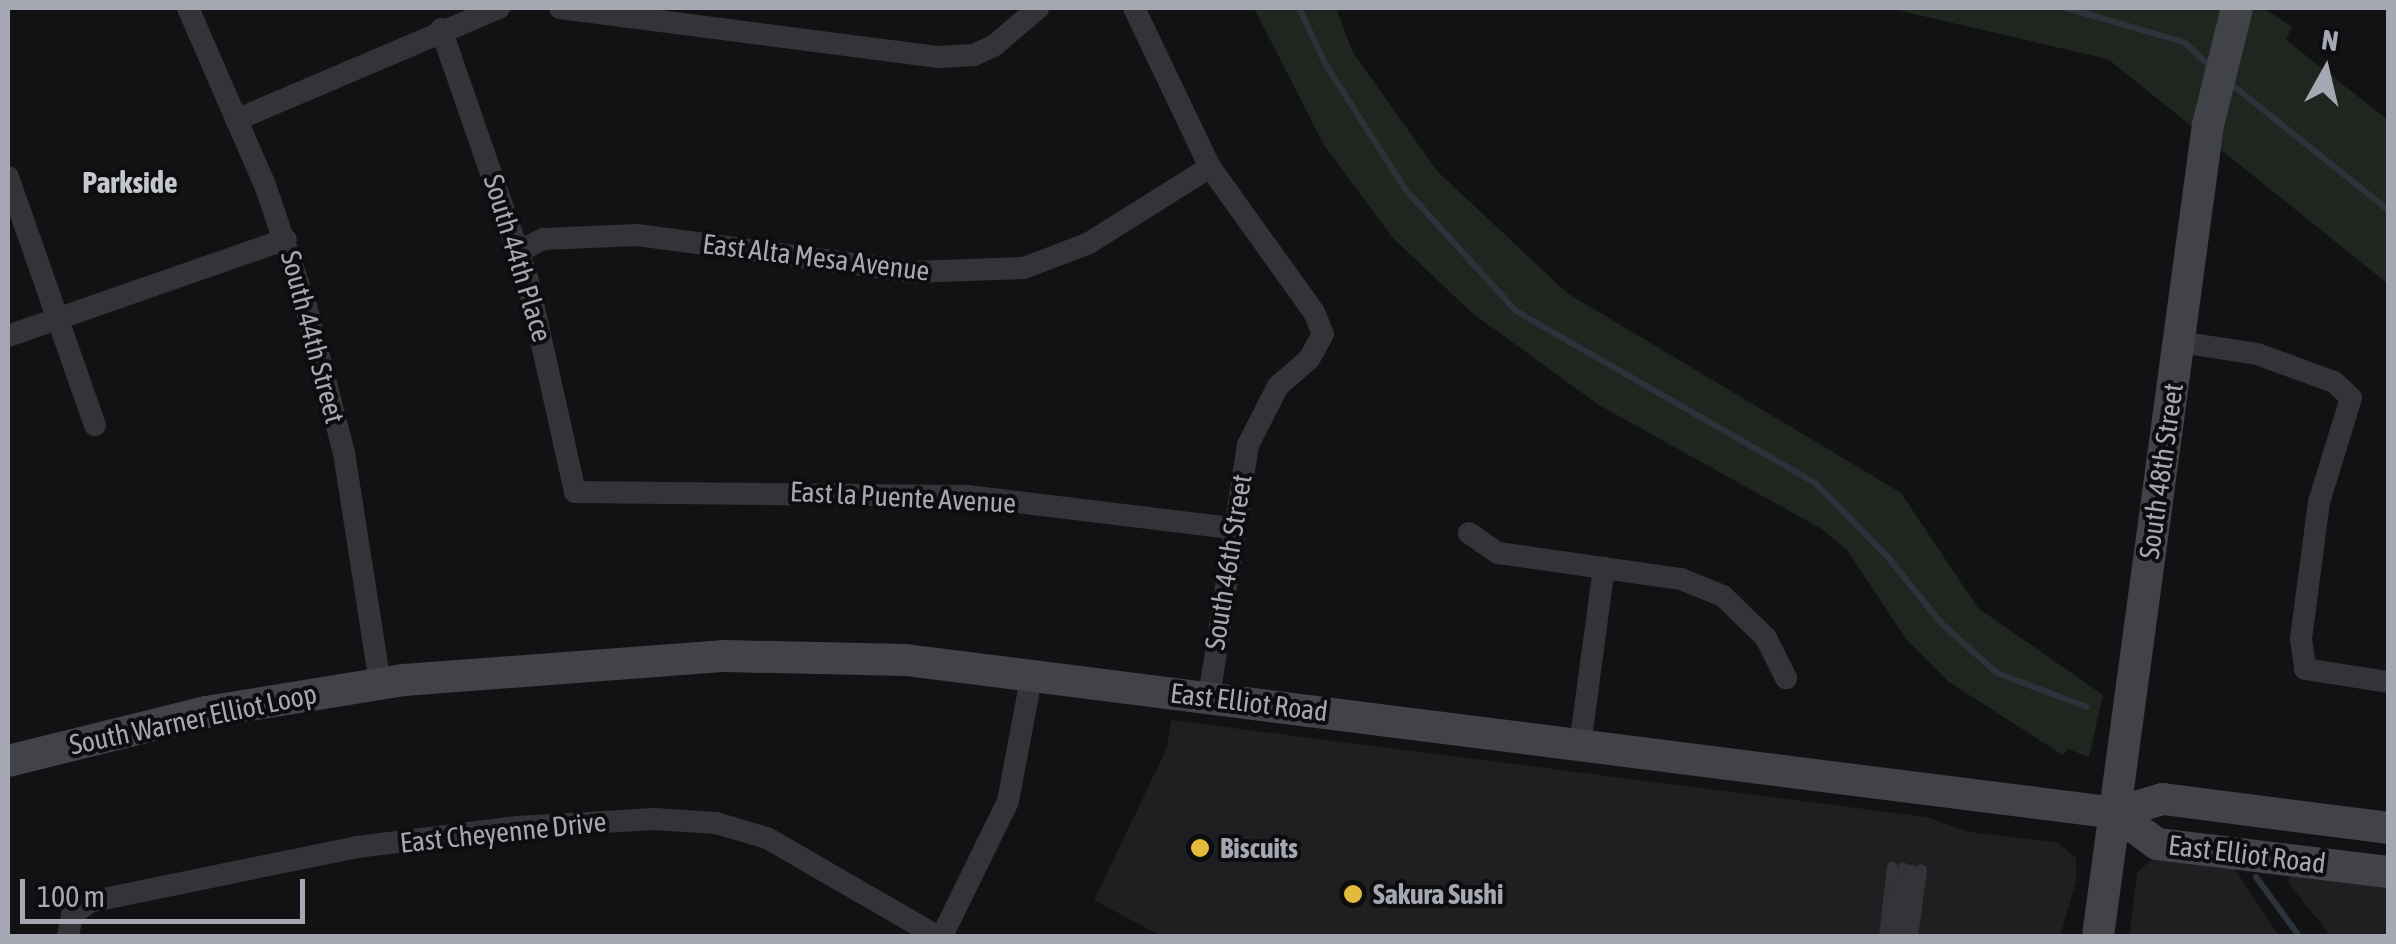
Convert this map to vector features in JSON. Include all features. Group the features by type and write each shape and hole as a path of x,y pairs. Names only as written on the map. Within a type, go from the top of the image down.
{"main road":[{"name":"South 48th Street","path":"2098,936 2213,98 2232,20"},
{"name":"East Elliot Road","path":"380,683 725,656 906,660 2115,813 2163,799 2388,828"},
{"name":"South Warner Elliot Loop","path":"8,760 206,712 380,683"},
{"name":"East Elliot Road","path":"2115,813 2157,844 2388,872"}],"street":[{"name":"South 44th Street","path":"188,8 286,239 344,453 380,683"},
{"path":"236,120 441,29 499,8"},
{"path":"560,8 938,57 974,55 995,45 1038,8"},
{"path":"1134,8 1210,167"},
{"name":"South 44th Place","path":"441,29 519,250 550,362 574,492"},
{"name":"East Alta Mesa Avenue","path":"519,250 544,240 637,235 912,272 1024,268 1089,242 1210,167"},
{"name":"South 46th Street","path":"1209,696 1230,528 1259,420 1323,334 1314,312 1210,167"},
{"path":"8,177 96,425"},
{"path":"8,336 286,239"},
{"path":"2179,342 2257,354 2334,382 2352,398 2319,502 2301,639 2305,669 2388,682"},
{"name":"East la Puente Avenue","path":"574,492 967,496 1230,528"},
{"path":"1469,533 1498,552 1681,579 1723,596 1766,638 1786,678"},
{"path":"1580,745 1604,568"},
{"path":"940,936 1008,801 1032,674"},
{"name":"East Cheyenne Drive","path":"68,936 72,916 89,902 338,851 517,827 655,819 716,823 767,838 940,936"}],"lane":[{"path":"1884,936 1907,869"},
{"path":"1894,936 1907,869"},
{"path":"1904,936 1907,869"},
{"path":"1907,869 1912,936"}],"shaded area":[{"path":"1254,8 1336,8 1352,51 1437,171 1567,293 1901,493 1978,608 2103,695 2089,757 2068,749 2063,755 1949,682 1906,639 1847,550 1822,529 1599,405 1472,313 1392,237 1324,145"},
{"path":"1888,8 2263,8 2292,27 2286,40 2388,120 2388,284 2108,59"},
{"path":"1171,720 1927,817 1969,832 2057,842 2076,858 2076,882 2060,936 1161,936 1094,900 1167,748"},
{"path":"2154,857 2231,863 2279,936 2129,936 2137,873"},
{"path":"2290,872 2388,885 2388,936 2331,936 2288,883"}],"waterway":[{"path":"1299,8 1326,65 1405,189 1516,311 1815,483 1886,555 1942,624 1997,673 2087,707"},
{"path":"2066,8 2184,42 2210,66"},
{"path":"2231,84 2388,210"},
{"path":"2256,877 2299,936"}],"place":[{"name":"Biscuits","path":"1200,848"},
{"name":"Sakura Sushi","path":"1353,894"}],"district":[{"name":"Parkside","path":"130,182"}]}
